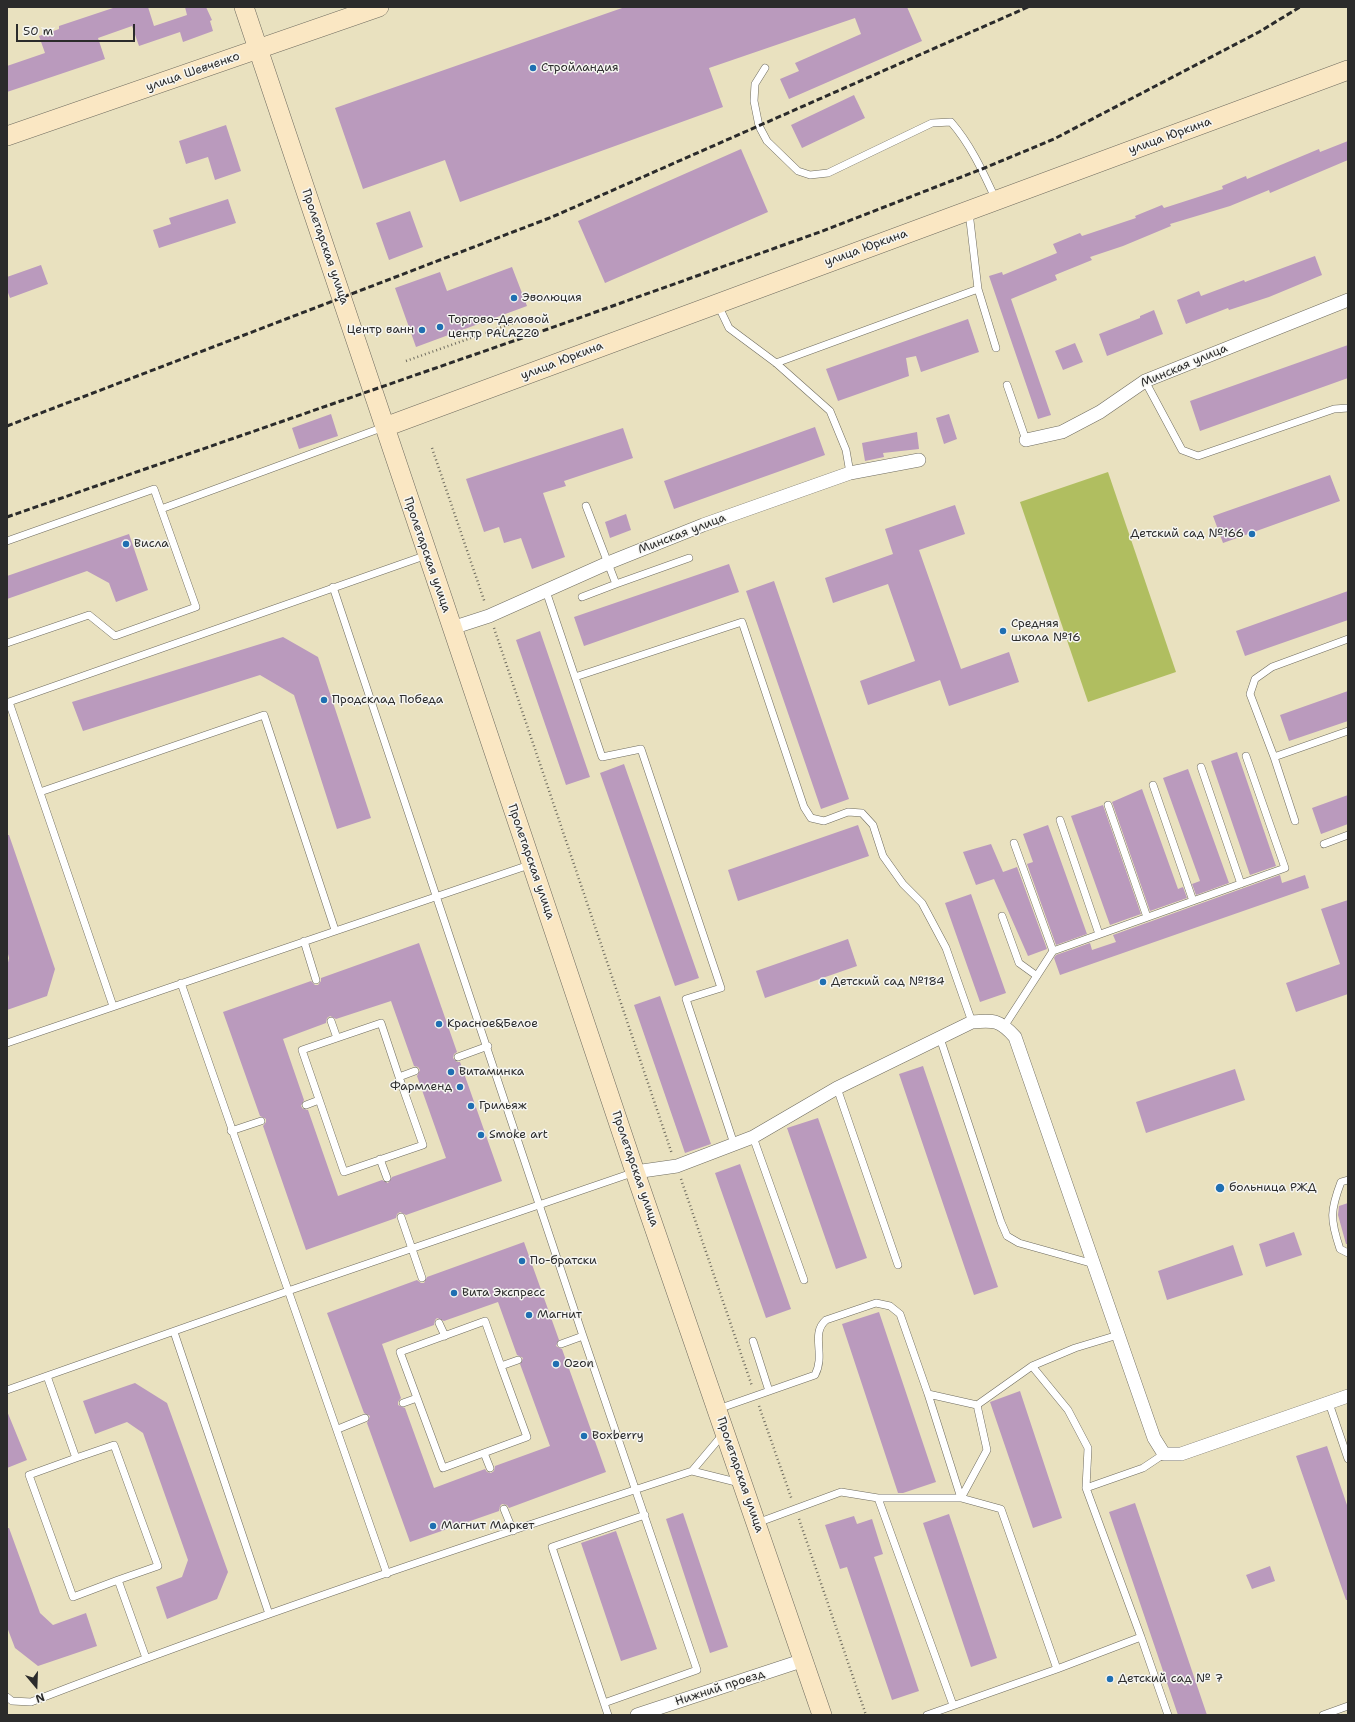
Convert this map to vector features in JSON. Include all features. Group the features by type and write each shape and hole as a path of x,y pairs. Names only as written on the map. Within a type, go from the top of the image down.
{"main road":[{"name":"Пролетарская улица","path":"244,7 635,1172 822,1715"},
{"name":"улица Шевченко","path":"7,136 379,7"},
{"name":"улица Юркина","path":"385,427 1348,70"}],"street":[{"name":"Минская улица","path":"1026,440 1062,432 1100,412 1145,381 1348,300"},
{"name":"Минская улица","path":"452,628 489,616 608,563 703,525 850,473 918,460"},
{"path":"635,1172 676,1166 753,1137 836,1088 972,1022 989,1020 1005,1025 1015,1037 1154,1438 1164,1454 1181,1454 1348,1396"},
{"name":"Нижний проезд","path":"637,1715 804,1660"}],"lane":[{"path":"765,68 756,84 754,101 759,126 767,141 798,171 810,175 828,173 932,123 951,122 964,138 982,169 996,200"},
{"path":"969,210 978,289 996,348"},
{"path":"776,363 978,289"},
{"path":"717,303 729,328 776,363 830,411 846,450 850,473"},
{"path":"1145,381 1182,450 1198,456 1334,409 1348,408"},
{"path":"1007,386 1026,440"},
{"path":"161,509 385,427"},
{"path":"7,541 154,488 196,607 115,636 88,614 7,643"},
{"path":"586,506 616,584"},
{"path":"113,1006 8,703 427,555"},
{"path":"582,597 689,558"},
{"path":"333,587 541,1204 583,1336 697,1670 604,1703"},
{"path":"546,591 602,757 640,749 721,988 686,999 734,1144"},
{"path":"575,677 742,622 804,807 811,818 824,821 848,812 862,813 873,825 883,856 903,884 922,902 946,948 972,1022"},
{"path":"1295,821 1274,757 1250,694 1255,679 1272,667 1348,639"},
{"path":"40,792 264,715 335,930"},
{"path":"1274,757 1348,731"},
{"path":"1005,1025 1053,951 1285,868 1246,756"},
{"path":"1201,767 1241,884"},
{"path":"1153,785 1193,901"},
{"path":"1108,806 1147,917"},
{"path":"1060,820 1099,934"},
{"path":"1324,844 1348,835"},
{"path":"1014,843 1053,951"},
{"path":"7,1043 532,864"},
{"path":"1002,916 1019,963 1036,976"},
{"path":"304,941 316,980"},
{"path":"181,983 231,1131 338,1428 387,1574"},
{"path":"331,1021 337,1038"},
{"path":"381,1023 399,1077 423,1145 344,1172 302,1050 381,1023"},
{"path":"940,1038 1000,1222 1007,1236 1019,1243 1094,1264"},
{"path":"458,1056 488,1046"},
{"path":"399,1077 415,1071"},
{"path":"836,1088 898,1265"},
{"path":"306,1105 319,1100"},
{"path":"231,1131 262,1121"},
{"path":"753,1137 804,1280"},
{"path":"380,1159 387,1178"},
{"path":"7,1390 288,1291 635,1172"},
{"path":"1348,1180 1341,1182 1333,1204 1332,1225 1340,1249 1348,1253"},
{"path":"401,1217 422,1278"},
{"path":"717,1409 756,1397 815,1375 819,1367 820,1359 818,1330 826,1320 876,1303 890,1306 900,1314 928,1394 961,1498"},
{"path":"485,1321 527,1437 443,1468 400,1352 445,1336 485,1321"},
{"path":"439,1323 445,1336"},
{"path":"174,1332 269,1614"},
{"path":"928,1394 976,1405 1032,1366 1075,1348 1118,1335"},
{"path":"561,1344 583,1336"},
{"path":"752,1341 769,1392"},
{"path":"501,1366 518,1360"},
{"path":"1032,1366 1068,1410 1088,1448 1086,1488 1142,1637 1168,1715"},
{"path":"47,1376 76,1458"},
{"path":"403,1403 417,1398"},
{"path":"1329,1403 1348,1459"},
{"path":"961,1498 987,1450 976,1405"},
{"path":"338,1428 365,1418"},
{"path":"692,1471 725,1431"},
{"path":"114,1445 158,1566 72,1597 29,1475 76,1458 114,1445"},
{"path":"484,1453 490,1468"},
{"path":"1086,1488 1143,1468 1164,1454"},
{"path":"7,1697 12,1701 31,1702 146,1658 269,1614 692,1471 743,1484"},
{"path":"757,1523 841,1492 878,1498 961,1498 1001,1509 1057,1669"},
{"path":"878,1498 953,1705"},
{"path":"504,1509 513,1531"},
{"path":"608,1715 552,1547 645,1515"},
{"path":"118,1580 146,1658"},
{"path":"927,1715 936,1714 953,1705 1057,1669 1142,1637"},
{"path":"1323,1715 1348,1706"}],"path":[{"path":"406,362 516,322"},
{"path":"432,448 676,1166 866,1715"}],"green space":[{"path":"1108,472 1176,672 1088,702 1020,502"}],"building":[{"path":"116,7 148,7 154,26 187,15 185,7 206,7 212,20 210,21 213,31 183,42 180,32 139,46 132,26 98,38 105,59 7,92 7,66 45,53 39,36 59,29 59,26"},
{"path":"625,7 907,7 922,41 789,99 780,79 799,71 795,63 861,34 855,18 709,68 723,107 460,202 445,160 363,189 335,108"},
{"path":"854,95 865,118 802,148 791,125"},
{"path":"226,125 241,171 215,180 208,157 186,164 179,141"},
{"path":"1348,141 1348,160 1270,193 1269,190 1230,206 1170,224 1171,226 1123,246 1090,257 1092,260 1055,275 1057,280 1011,299 1051,415 1038,419 989,276 1002,272 1003,275 1057,253 1053,244 1080,233 1082,236 1136,218 1135,216 1162,205 1164,208 1223,189 1222,186 1246,176 1247,179 1319,149 1320,152"},
{"path":"741,149 768,212 605,283 578,221"},
{"path":"228,199 236,223 159,248 153,230 171,224 169,218"},
{"path":"410,211 423,247 389,260 376,223"},
{"path":"1315,256 1322,275 1269,297 1229,310 1228,308 1186,324 1177,300 1199,291 1201,296 1244,280 1245,282"},
{"path":"41,265 48,284 10,298 7,290 7,277"},
{"name":"Торгово-Деловой центр PALAZZO","path":"512,267 527,306 416,347 395,288 440,272 447,291"},
{"path":"1154,310 1163,334 1107,356 1099,334 1140,318 1140,316"},
{"path":"968,319 979,352 921,372 916,356 906,358 909,376 838,401 826,369"},
{"path":"1075,343 1083,362 1063,370 1055,351"},
{"path":"1348,345 1348,378 1200,431 1190,401"},
{"path":"331,414 338,436 299,449 292,428"},
{"path":"949,414 957,439 944,444 936,418"},
{"path":"815,427 825,455 674,509 664,481"},
{"path":"623,428 633,458 564,481 566,486 543,493 565,557 532,569 521,538 504,543 499,527 484,532 466,479"},
{"path":"917,432 919,449 883,453 884,457 865,461 862,443"},
{"path":"1330,475 1340,501 1223,543 1213,516"},
{"path":"955,505 965,534 919,550 961,669 1009,652 1019,682 949,706 940,680 868,705 860,681 915,661 888,584 833,603 825,578 893,554 885,529"},
{"path":"626,514 631,530 610,538 605,522"},
{"path":"129,534 148,590 116,602 109,583 87,571 7,599 7,576"},
{"path":"729,564 739,592 584,646 574,617"},
{"path":"774,581 849,799 821,809 746,591"},
{"path":"1348,591 1348,620 1245,656 1236,631"},
{"path":"540,631 590,777 566,785 516,640"},
{"path":"283,637 318,657 371,818 337,829 294,695 260,675 83,731 72,702"},
{"path":"1348,691 1348,721 1289,741 1280,715"},
{"path":"1237,752 1276,866 1250,875 1211,761"},
{"path":"624,764 699,978 675,986 600,773"},
{"path":"1188,769 1229,883 1196,895 1192,884 1200,881 1163,778"},
{"path":"1142,789 1178,889 1183,887 1187,898 1150,911 1112,802"},
{"path":"1348,795 1348,824 1321,834 1312,808"},
{"path":"1103,805 1141,914 1110,925 1071,816"},
{"path":"858,825 869,856 738,901 728,870"},
{"path":"1048,825 1087,934 1056,945 1027,864 1033,862 1023,834"},
{"path":"7,835 9,835 55,969 47,996 7,1010 7,967 9,958 7,950"},
{"path":"991,844 1003,872 1017,867 1047,949 1028,956 994,879 976,885 963,852"},
{"path":"1280,875 1282,883 1305,875 1309,888 1060,975 1054,958 1056,955 1090,943 1092,950 1116,942 1113,935"},
{"path":"971,894 1006,993 980,1002 945,903"},
{"path":"1348,900 1348,994 1296,1012 1286,983 1340,964 1321,909"},
{"path":"848,939 857,966 765,998 756,971"},
{"path":"419,943 457,1052 454,1054 453,1058 457,1062 460,1062 502,1181 406,1215 400,1212 397,1214 396,1218 306,1250 263,1126 266,1119 260,1116 223,1012 311,981 315,985 318,985 321,978","holes":["391,1001 414,1066 418,1067 420,1070 417,1076 446,1158 392,1177 388,1183 382,1180 338,1196 308,1110 303,1109 301,1106 304,1100 283,1039 326,1023 327,1018 330,1016 336,1019"]},
{"path":"660,996 711,1144 685,1153 634,1005"},
{"path":"923,1066 998,1287 974,1295 899,1074"},
{"path":"1235,1069 1245,1100 1146,1133 1136,1102"},
{"path":"818,1118 867,1258 836,1269 787,1128"},
{"path":"740,1164 791,1309 766,1318 715,1173"},
{"path":"1348,1203 1348,1244 1346,1244 1338,1215 1339,1206"},
{"path":"1294,1232 1302,1255 1266,1267 1259,1244"},
{"path":"524,1242 559,1340 556,1346 562,1349 606,1472 509,1508 507,1505 502,1504 499,1511 410,1542 367,1423 370,1416 364,1413 327,1313 417,1280 424,1283 427,1277","holes":["498,1302 517,1355 523,1358 520,1364 550,1446 495,1466 494,1471 491,1473 487,1472 485,1469 434,1488 405,1408 398,1405 401,1398 382,1344 434,1325 437,1318 444,1321"]},
{"path":"1233,1245 1243,1275 1167,1300 1158,1271"},
{"path":"879,1312 936,1482 903,1493 898,1493 842,1324"},
{"path":"135,1383 167,1403 228,1572 217,1599 167,1619 156,1587 182,1577 188,1560 143,1433 127,1422 95,1434 83,1401"},
{"path":"1020,1391 1062,1518 1033,1528 990,1402"},
{"path":"7,1411 27,1460 7,1468"},
{"path":"1327,1446 1348,1508 1348,1600 1346,1600 1296,1456"},
{"path":"1135,1503 1207,1715 1178,1715 1109,1512"},
{"path":"683,1513 728,1647 710,1653 666,1519"},
{"path":"949,1514 997,1658 971,1667 923,1523"},
{"path":"854,1516 857,1524 872,1519 883,1554 874,1557 919,1691 892,1700 847,1567 840,1569 825,1525"},
{"path":"7,1528 9,1528 40,1613 53,1625 86,1613 97,1646 38,1666 15,1648 7,1627"},
{"path":"616,1531 657,1649 621,1661 581,1543"},
{"path":"1270,1566 1275,1581 1252,1589 1246,1575"}],"railway":[{"path":"7,426 552,217 1028,7"},
{"path":"7,517 548,329 820,232 982,169 1054,139 1259,32 1300,7"}],"place":[{"name":"Стройландия","path":"533,68"},
{"name":"Эволюция","path":"514,298"},
{"name":"Торгово-Деловой центр PALAZZO","path":"440,327"},
{"name":"Центр ванн","path":"422,330"},
{"name":"Детский сад №166","path":"1252,534"},
{"name":"Висла","path":"126,544"},
{"name":"Средняя школа №16","path":"1003,631"},
{"name":"Продсклад Победа","path":"324,700"},
{"name":"Детский сад №184","path":"823,982"},
{"name":"Красное&Белое","path":"439,1024"},
{"name":"Витаминка","path":"451,1072"},
{"name":"Фармленд","path":"460,1087"},
{"name":"Грильяж","path":"471,1106"},
{"name":"Smoke art","path":"481,1135"},
{"name":"больница РЖД","path":"1220,1188"},
{"name":"По-братски","path":"522,1261"},
{"name":"Вита Экспресс","path":"454,1293"},
{"name":"Магнит","path":"529,1315"},
{"name":"Ozon","path":"556,1364"},
{"name":"Boxberry","path":"584,1436"},
{"name":"Магнит Маркет","path":"433,1526"},
{"name":"Детский сад № 7","path":"1110,1679"}]}
